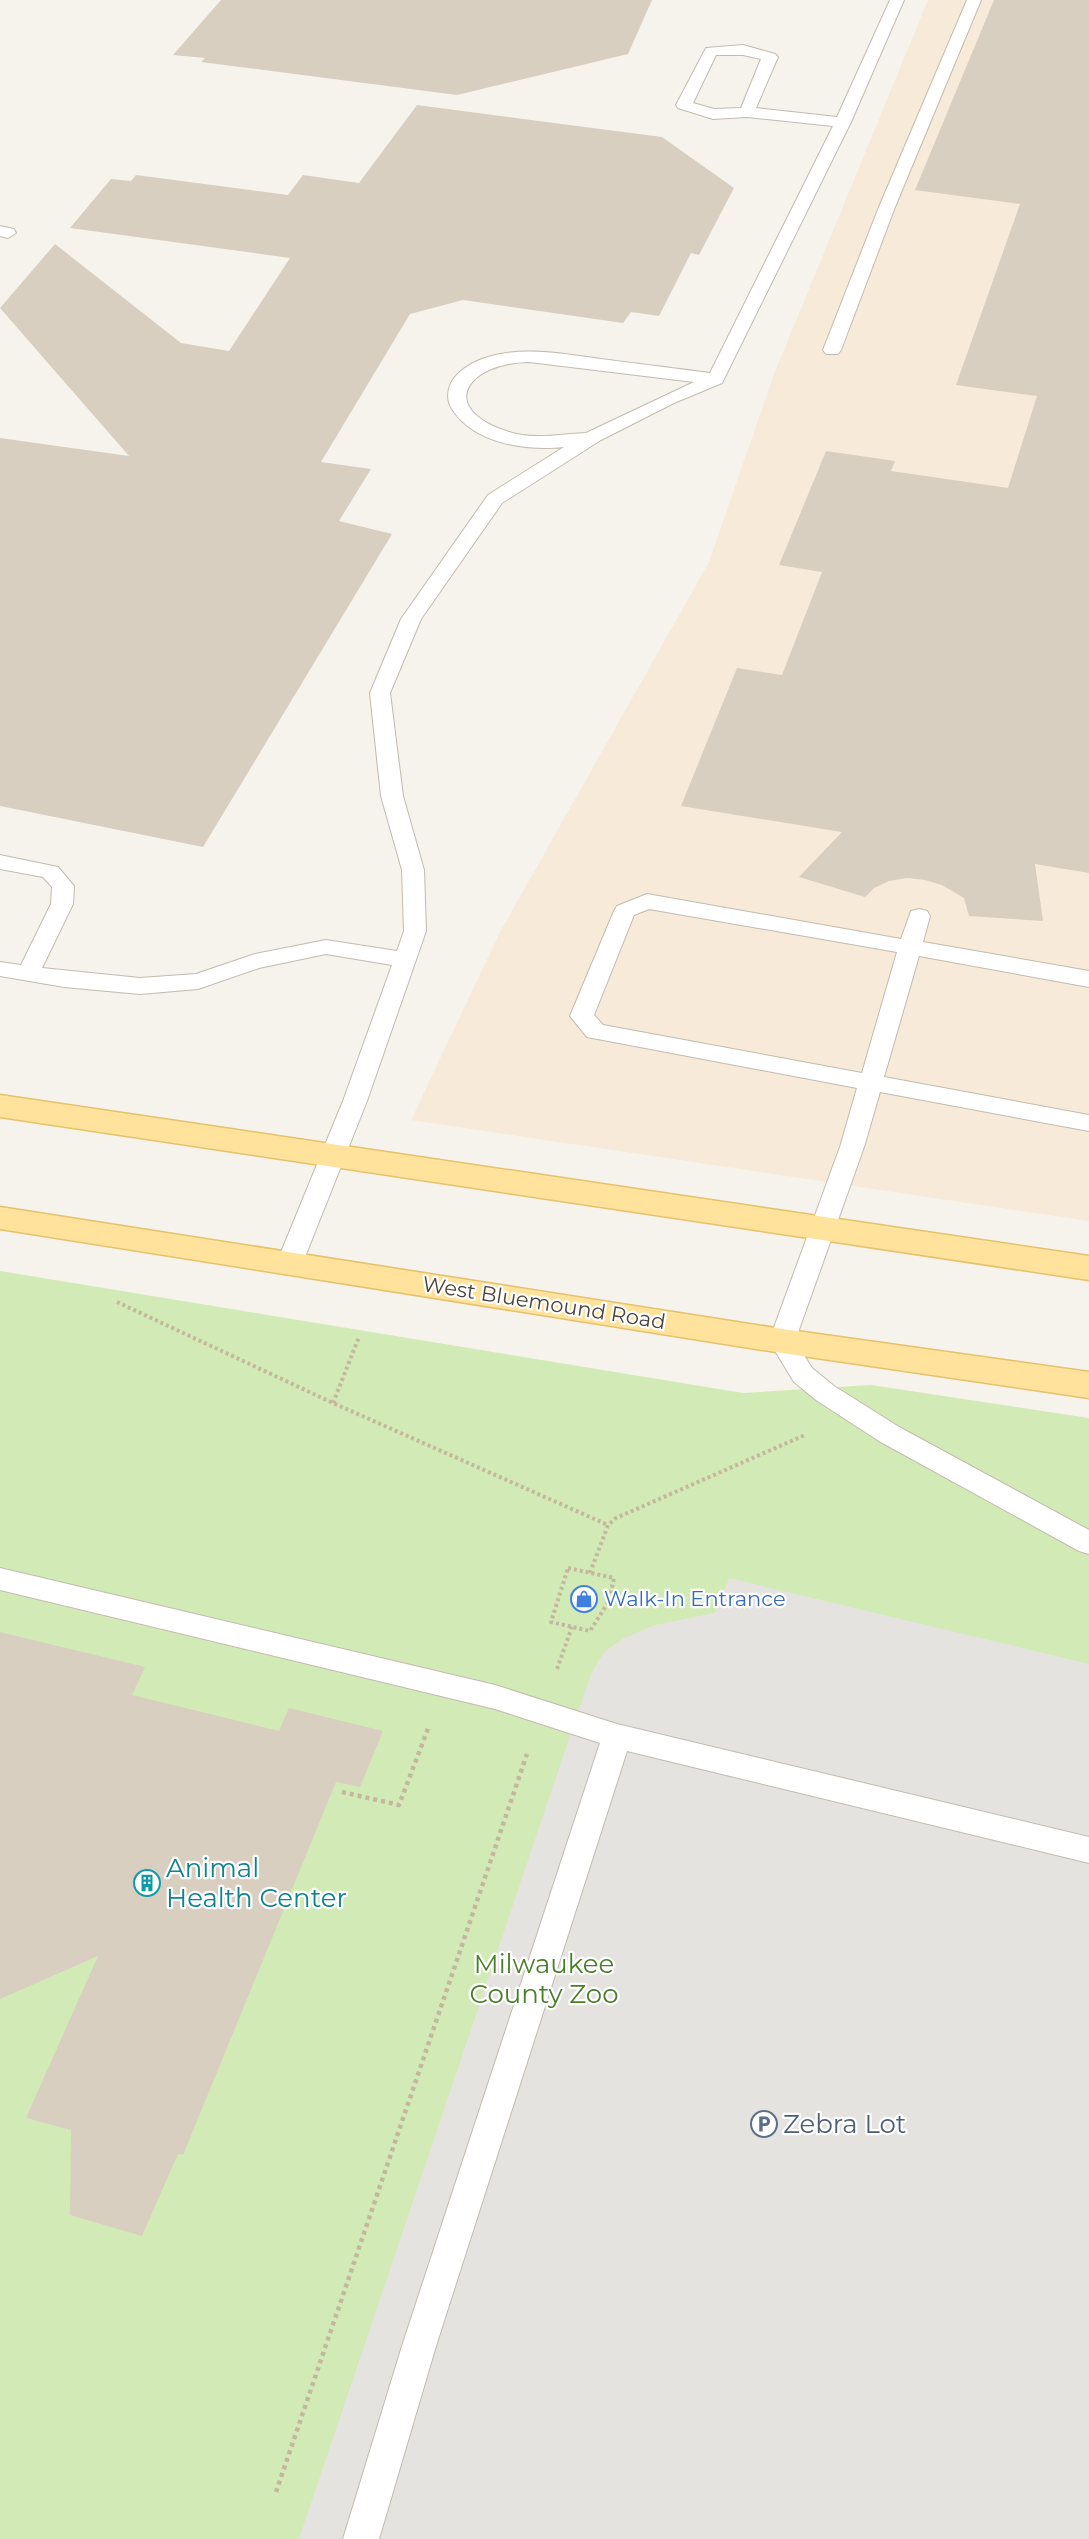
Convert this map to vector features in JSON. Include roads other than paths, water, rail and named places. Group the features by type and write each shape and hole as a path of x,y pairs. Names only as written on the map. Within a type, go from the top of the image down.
{"main road":[{"path":"0,1106 1089,1268"},
{"name":"West Bluemound Road","path":"0,1218 782,1341 1089,1385"}],"lane":[{"path":"290,1262 334,1156 416,931 413,870 392,796 380,693 411,619 495,499 594,436 668,399 716,380 843,122 897,0"},
{"path":"832,350 887,207 974,0"},
{"path":"747,112 770,57 743,50 711,51 684,105 713,114 747,112 843,122"},
{"path":"594,436 567,442 534,442 503,436 478,425 462,410 456,394 461,379 479,366 505,358 542,356 716,380"},
{"path":"0,862 50,872 63,886 62,904 28,973"},
{"path":"1089,980 910,946 646,901 625,911 582,1016 596,1031 1089,1123"},
{"path":"919,916 852,1147 782,1341 791,1359 803,1375 825,1393 889,1434 1089,1543"},
{"path":"0,969 140,986 198,981 255,961 326,947 406,960"},
{"path":"0,1579 495,1697 617,1736 1089,1850"},
{"path":"361,2539 423,2335 617,1736"}],"place":[{"name":"Walk-In Entrance","path":"584,1599"},
{"name":"Animal Health Center","path":"147,1883"},
{"name":"Zebra Lot","path":"764,2124"}],"park label":[{"name":"Milwaukee County Zoo","path":"544,1978"}]}
